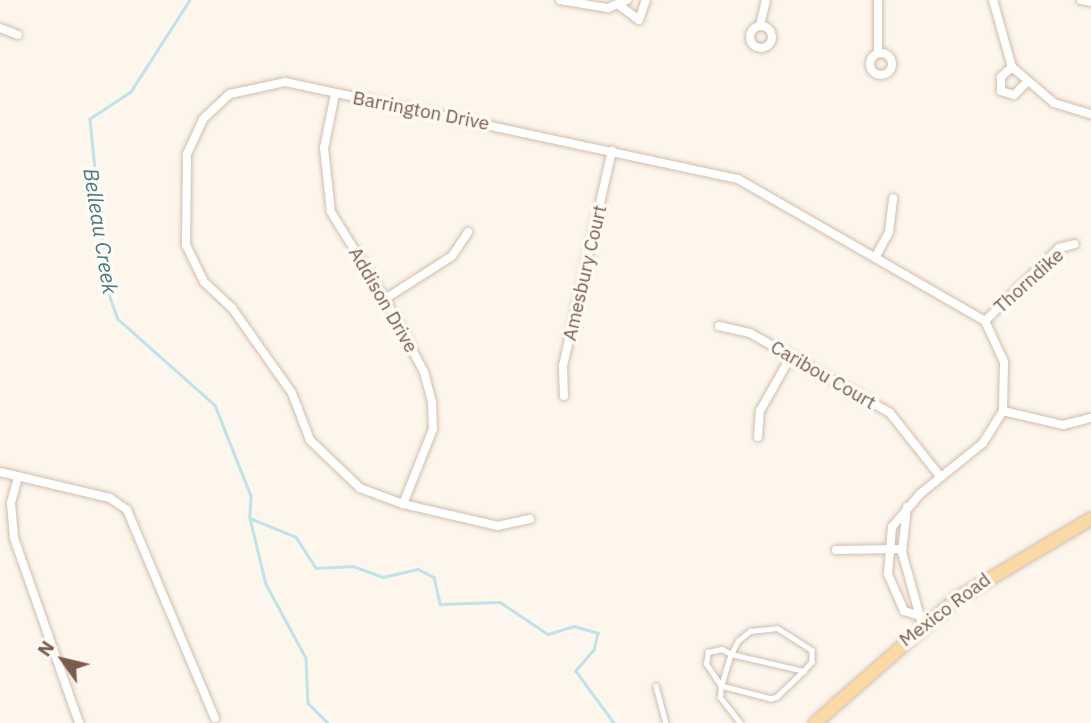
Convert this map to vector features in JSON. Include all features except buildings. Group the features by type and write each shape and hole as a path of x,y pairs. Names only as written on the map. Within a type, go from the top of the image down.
{"main road":[{"name":"Mexico Road","path":"815,723 919,620 1003,567 1091,519"}],"street":[{"path":"560,0 623,2 639,20 646,0"},
{"path":"760,26 766,0"},
{"path":"878,0 878,53"},
{"path":"993,0 1012,67 1026,83 1054,103 1091,114"},
{"path":"1081,0 1091,2"},
{"path":"0,28 18,35"},
{"path":"1012,67 1001,77 1001,91 1014,95 1026,83"},
{"name":"Barrington Drive","path":"530,519 498,526 403,504 360,488 329,465 310,440 292,393 232,308 204,282 186,246 187,154 203,119 230,94 261,84 335,94 612,150 738,179 877,254 985,321"},
{"name":"Addison Drive","path":"335,94 323,186 331,212 385,299 424,372 432,401 433,429 403,504"},
{"name":"Amesbury Court","path":"564,396 563,366 612,150"},
{"path":"877,254 890,232 893,198"},
{"path":"385,299 452,256 468,232"},
{"name":"Thorndike","path":"985,321 1059,248 1075,244"},
{"path":"919,620 898,600 889,549 892,527 907,507 940,476 983,443 1003,411 1004,362 985,321"},
{"name":"Caribou Court","path":"719,326 750,333 890,414 940,476"},
{"path":"758,437 760,411 791,356"},
{"path":"1003,411 1063,425 1091,418"},
{"path":"0,472 110,498 127,510 215,719"},
{"path":"18,477 11,503 13,538 79,723"},
{"path":"907,507 902,549 919,598 919,620"},
{"path":"836,550 902,549"}],"lane":[{"path":"762,628 790,633 812,650 804,671 771,699 721,686 738,641 762,628"},
{"path":"740,723 725,709 721,686 705,657 714,648 804,671"},
{"path":"656,686 666,723"}],"waterway":[{"name":"Belleau Creek","path":"190,0 131,92 90,119 107,289 118,319 215,405 251,496 250,518 266,584 306,658 308,703 328,723"},
{"path":"250,518 296,537 316,568 353,566 383,577 418,569 434,577 440,604 500,602 548,634 574,626 598,633 594,650 576,671 614,723"}]}
